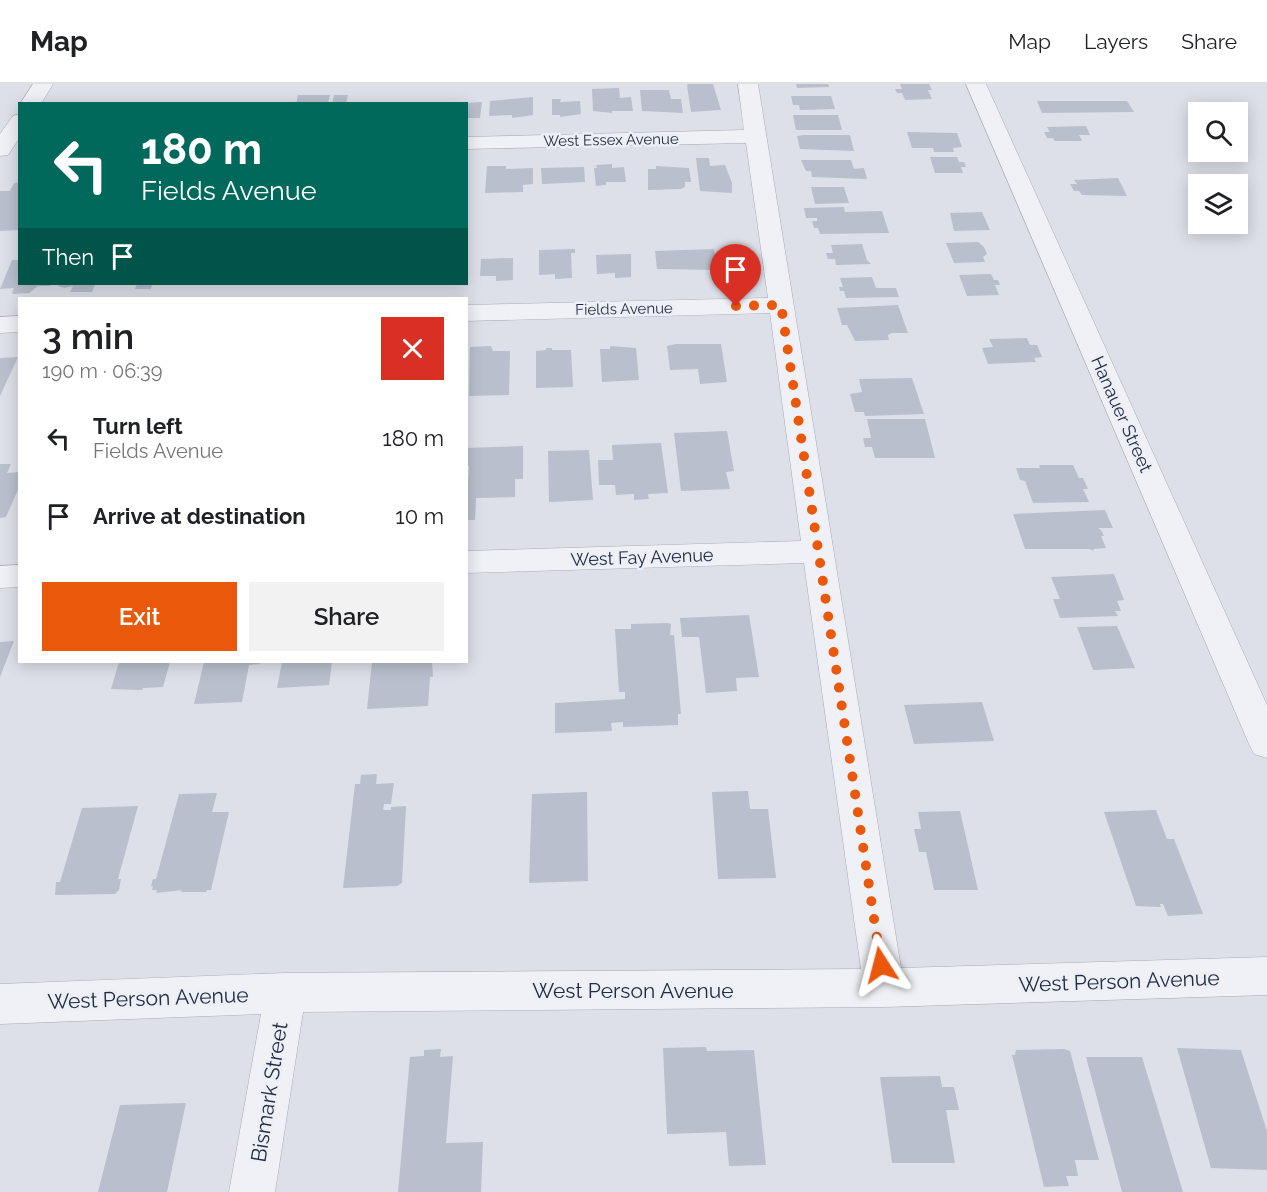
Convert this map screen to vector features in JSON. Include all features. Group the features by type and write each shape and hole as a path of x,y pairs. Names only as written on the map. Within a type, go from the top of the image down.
{"street":[{"path":"31,102 43,84"},
{"path":"748,84 884,988"},
{"name":"Hanauer Street","path":"976,84 1267,744"},
{"path":"18,123 0,152 18,154"},
{"name":"West Essex Avenue","path":"468,143 756,136"},
{"name":"Fields Avenue","path":"468,313 781,305"},
{"path":"0,325 18,324"},
{"name":"West Fay Avenue","path":"468,562 818,552"},
{"path":"0,577 18,576"},
{"name":"West Person Avenue","path":"0,1004 285,993 884,988 1267,976"},
{"name":"Bismark Street","path":"252,1192 285,993"}],"building":[{"path":"688,84 713,84 721,110 691,112"},
{"path":"796,84 828,84 829,87 797,88"},
{"path":"900,84 929,84 932,90 928,90 932,99 905,100 902,93 897,93 895,89 902,89"},
{"path":"619,88 620,98 631,97 633,111 612,111 612,113 593,111 592,89"},
{"path":"640,90 669,90 671,99 681,99 683,113 642,111"},
{"path":"298,95 330,95 328,102 296,102"},
{"path":"334,95 348,95 346,102 332,102"},
{"path":"791,96 831,96 835,109 800,110 799,105 793,105"},
{"path":"533,97 533,115 512,118 512,115 489,116 490,101"},
{"path":"552,99 561,99 560,102 580,101 581,114 560,117 560,115 552,115"},
{"path":"1037,101 1127,101 1134,112 1042,113"},
{"path":"482,102 480,118 468,118 468,103"},
{"path":"793,115 838,115 842,130 796,130"},
{"path":"1086,126 1090,135 1079,135 1082,141 1055,141 1053,138 1047,138 1044,132 1050,132 1047,127"},
{"path":"907,132 957,133 962,147 953,148 954,152 934,152 933,148 912,148"},
{"path":"850,135 854,151 800,149 797,136"},
{"path":"930,157 957,157 959,162 964,162 966,167 961,167 963,173 935,173"},
{"path":"696,158 709,158 710,166 725,165 732,183 732,193 700,191"},
{"path":"801,160 851,160 854,169 864,168 867,179 812,177 811,171 806,171"},
{"path":"612,164 612,168 624,167 626,182 606,182 606,185 596,186 594,168 597,168 596,165"},
{"path":"487,166 506,166 506,169 533,168 533,184 523,185 523,192 485,193"},
{"path":"656,166 689,168 691,182 685,182 685,187 681,189 648,190 648,169 656,169"},
{"path":"584,167 585,182 542,184 541,168"},
{"path":"1118,178 1127,196 1082,195 1079,191 1074,191 1070,184 1077,184 1074,180"},
{"path":"18,182 18,230 0,231 0,191 10,191 14,183"},
{"path":"811,187 844,187 849,203 815,204"},
{"path":"844,207 845,212 882,211 889,233 820,234 818,228 814,228 812,221 817,221 817,218 806,218 804,208"},
{"path":"982,212 990,230 954,231 950,213"},
{"path":"978,242 987,254 983,257 985,262 954,263 946,243"},
{"path":"862,244 867,260 871,264 836,265 835,259 828,259 826,253 833,253 831,245"},
{"path":"575,249 575,253 571,253 572,278 555,279 555,274 539,275 539,250"},
{"path":"714,249 718,270 657,269 655,251"},
{"path":"631,254 631,277 615,278 615,273 597,274 596,255"},
{"path":"513,258 513,280 496,281 496,276 480,276 481,259"},
{"path":"12,260 18,260 18,285 50,285 38,286 29,293 14,294 12,293 14,288 0,289"},
{"path":"991,274 1000,285 995,285 999,295 967,296 959,275"},
{"path":"872,277 876,288 896,288 899,297 846,298 844,291 840,291 839,287 843,287 840,278"},
{"path":"95,285 92,292 70,292 73,286 64,288 58,286"},
{"path":"137,285 152,285 151,289 135,289"},
{"path":"898,305 908,333 892,333 888,335 889,340 855,341 847,325 842,325 837,308"},
{"path":"1027,338 1030,345 1037,345 1042,357 1034,358 1036,362 988,364 982,348 993,347 989,339"},
{"path":"721,344 727,382 700,384 698,369 670,370 667,346"},
{"path":"491,346 493,351 510,351 509,395 469,396 470,347"},
{"path":"610,346 636,348 639,380 602,382 600,349 610,349"},
{"path":"546,348 571,350 573,387 536,388 536,351 546,350"},
{"path":"18,357 0,396 0,358"},
{"path":"912,378 924,414 865,416 864,412 855,412 850,394 862,392 859,379"},
{"path":"867,419 925,419 935,458 875,458 872,447 865,447 863,438 871,438"},
{"path":"727,431 734,471 726,472 730,489 681,491 674,433"},
{"path":"661,443 668,493 648,494 649,499 634,500 634,494 616,495 615,485 599,485 598,460 613,460 612,445"},
{"path":"523,446 523,479 515,479 515,497 476,498 475,520 468,520 468,448"},
{"path":"589,450 593,500 549,502 548,451"},
{"path":"0,464 11,464 7,473 18,472 18,490 6,517 0,518"},
{"path":"1039,465 1073,465 1079,478 1083,478 1088,489 1083,489 1089,502 1033,503 1025,481 1020,480 1016,468 1040,468"},
{"path":"1105,510 1113,528 1098,528 1104,536 1101,536 1106,548 1093,549 1094,551 1089,549 1025,549 1013,514"},
{"path":"1114,574 1124,600 1117,601 1121,611 1115,611 1118,616 1060,618 1053,599 1060,599 1051,577"},
{"path":"749,615 759,677 736,678 737,691 706,693 699,637 682,637 680,618"},
{"path":"631,624 671,624 670,635 674,635 681,714 678,714 678,725 623,727 623,722 611,723 612,731 555,733 555,703 625,699 625,692 619,692 615,629 631,629"},
{"path":"1117,626 1135,668 1093,670 1077,627"},
{"path":"14,641 0,677 0,642"},
{"path":"119,663 170,663 163,687 143,688 142,690 111,689"},
{"path":"204,663 260,663 249,665 242,702 194,704"},
{"path":"282,663 332,663 329,685 277,688"},
{"path":"372,663 432,663 433,677 430,677 428,706 367,709"},
{"path":"982,702 994,741 914,744 904,705"},
{"path":"377,774 376,784 394,783 391,804 384,804 383,810 406,806 402,883 397,886 343,888 355,784 360,784 361,775"},
{"path":"748,791 750,809 768,809 776,878 718,879 712,792"},
{"path":"587,792 588,881 529,883 532,794"},
{"path":"217,793 212,812 229,812 211,890 156,893 157,890 152,890 153,886 151,886 153,879 156,879 179,794"},
{"path":"138,806 118,879 121,879 119,890 115,894 55,895 56,882 60,882 82,808"},
{"path":"1156,810 1167,839 1174,839 1203,914 1168,916 1163,904 1160,904 1161,907 1136,906 1104,812"},
{"path":"960,811 978,890 934,890 926,852 919,852 914,829 921,829 918,812"},
{"path":"706,1047 707,1051 754,1050 766,1165 729,1166 726,1132 667,1134 663,1048"},
{"path":"1177,1048 1241,1050 1267,1131 1267,1170 1211,1168"},
{"path":"441,1049 440,1057 453,1056 446,1143 483,1142 481,1192 398,1192 410,1057 424,1056 424,1050"},
{"path":"1064,1049 1070,1051 1099,1160 1075,1160 1078,1176 1066,1176 1069,1186 1044,1187 1012,1055 1015,1055 1016,1050"},
{"path":"1086,1057 1142,1057 1183,1192 1122,1192"},
{"path":"940,1076 942,1087 954,1087 959,1110 946,1110 955,1163 892,1163 880,1077"},
{"path":"186,1103 167,1192 98,1192 120,1105"}],"route":[{"path":"736,306 781,305 881,965"}]}
